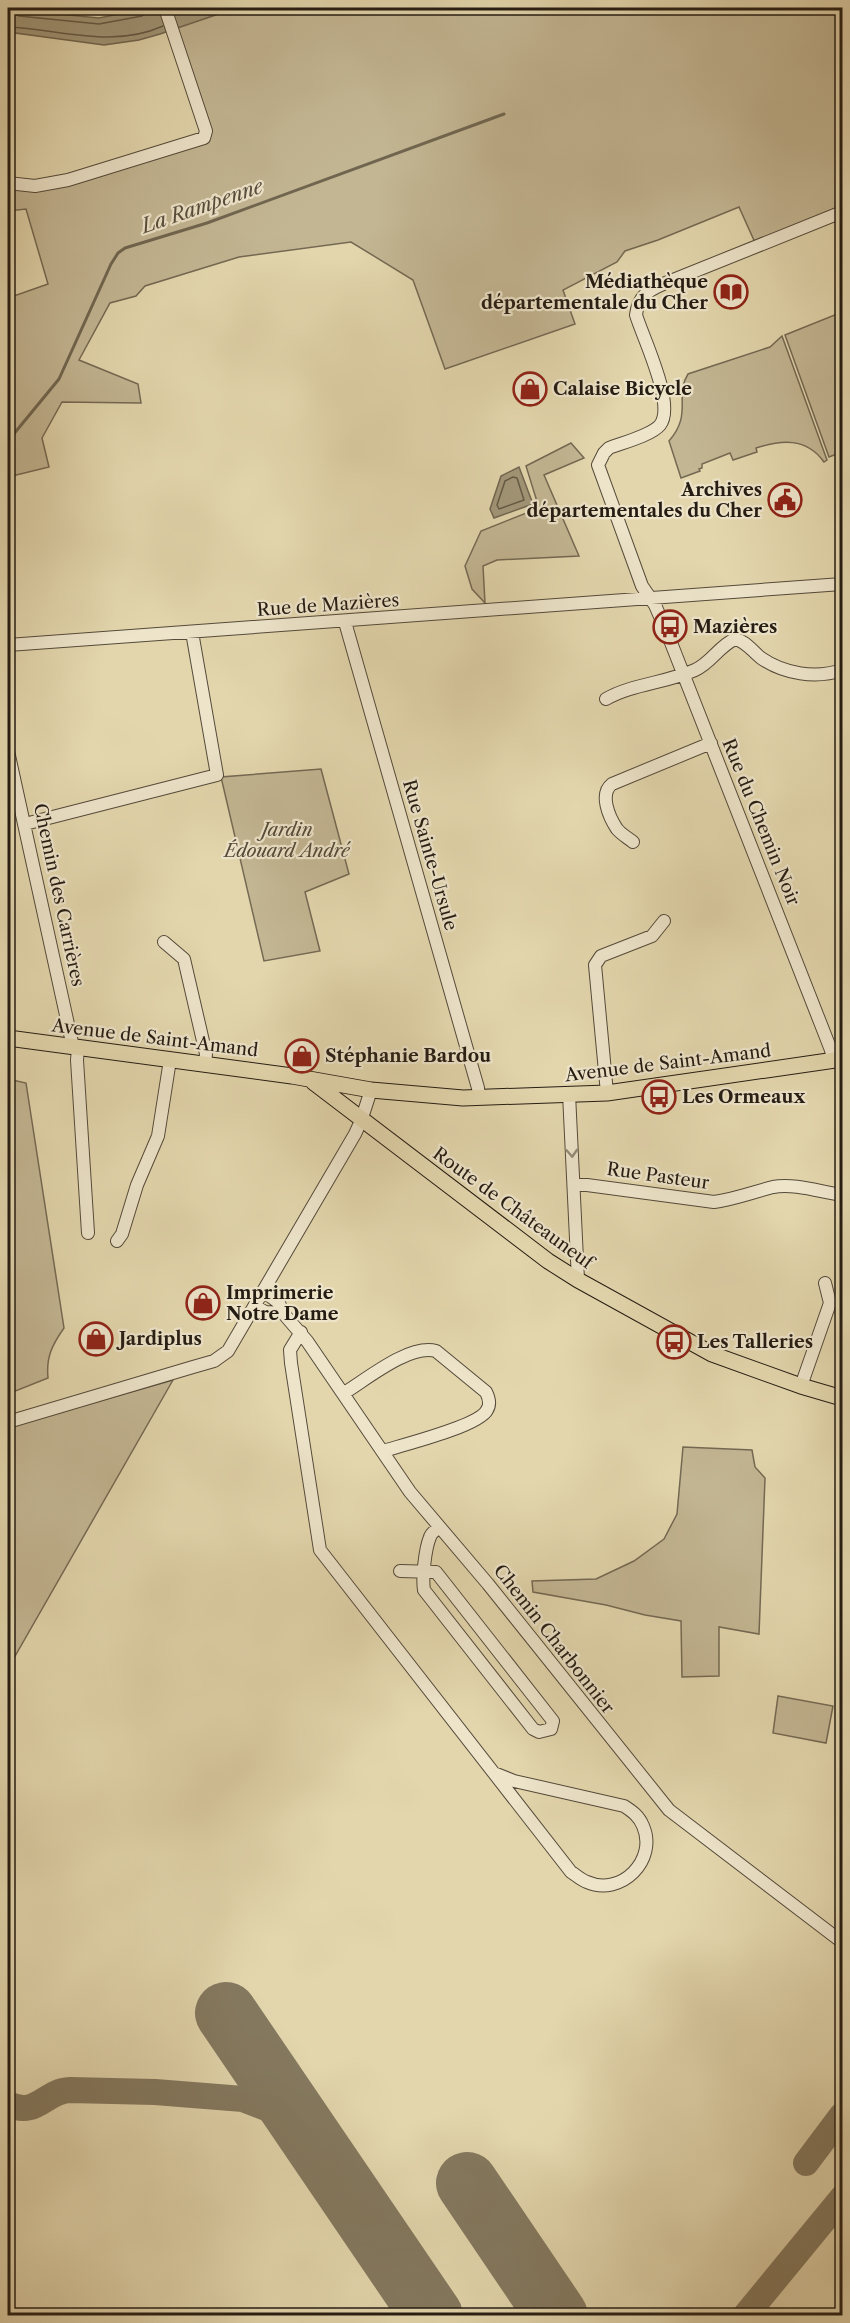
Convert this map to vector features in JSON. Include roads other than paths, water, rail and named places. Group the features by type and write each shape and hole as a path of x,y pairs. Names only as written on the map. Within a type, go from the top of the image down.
{"main road":[{"name":"Avenue de Saint-Amand","path":"8,1038 205,1064 371,1090 478,1098 607,1093 839,1061"},
{"name":"Route de Châteauneuf","path":"308,1079 548,1261 578,1280 712,1354 801,1386 843,1398"}],"street":[{"path":"8,183 35,186 68,180 204,138 206,131 165,8"},
{"name":"Rue du Chemin Noir","path":"839,1061 831,1050 798,961 683,675 651,599 642,586 598,465 609,448 651,432 660,425 664,418 664,399 636,315 637,304 648,291 843,212"},
{"name":"Rue de Mazières","path":"8,645 843,584"},
{"name":"Rue Sainte-Ursule","path":"345,622 478,1088 478,1098"},
{"path":"25,824 217,775 192,632"},
{"path":"606,699 617,693 683,675 707,664 728,642 735,639 744,642 758,656 782,669 813,674 843,670"},
{"path":"633,842 618,830 604,795 606,788 612,783 711,743"},
{"name":"Chemin des Carrières","path":"8,751 76,1048 88,1233"},
{"path":"607,1093 595,965 601,956 652,936 664,921"},
{"path":"164,942 184,959 206,1054 205,1064"},
{"path":"117,1241 122,1234 137,1185 158,1136 170,1060"},
{"path":"8,1422 214,1361 228,1351 361,1121 371,1090"},
{"path":"569,1094 578,1280"},
{"name":"Rue Pasteur","path":"574,1185 714,1202 733,1200 775,1187 843,1195"},
{"path":"801,1386 830,1303 825,1283"},
{"name":"Chemin Charbonnier","path":"263,1291 279,1303 283,1313 301,1332 411,1492 488,1584 669,1810 843,1942"},
{"path":"255,1306 265,1312 283,1313"},
{"path":"301,1332 290,1350 291,1363 320,1550 571,1872 588,1883 603,1885 618,1883 630,1878 638,1868 644,1856 644,1827 636,1815 624,1806 514,1781 494,1773"},
{"path":"344,1393 408,1353 428,1349 436,1351 486,1392 490,1402 488,1410 476,1421 383,1451"},
{"path":"400,1571 424,1571 436,1572 553,1721 552,1729 539,1732 533,1729 424,1590 422,1580 424,1571 430,1536 440,1527"}],"water":[{"path":"149,8 236,8 139,40 104,45 8,32 8,9 99,18"},
{"path":"519,467 533,504 494,518 490,509 501,476"}],"waterway":[{"name":"La Rampenne","path":"8,441 59,379 111,264 118,253 125,248 207,223 504,114"}],"place":[{"name":"Médiathèque départementale du Cher","path":"731,292"},
{"name":"Calaise Bicycle","path":"530,389"},
{"name":"Archives départementales du Cher","path":"785,500"},
{"name":"Mazières","path":"670,627"},
{"name":"Stéphanie Bardou","path":"302,1056"},
{"name":"Les Ormeaux","path":"659,1097"},
{"name":"Imprimerie Notre Dame","path":"203,1303"},
{"name":"Jardiplus","path":"96,1339"},
{"name":"Les Talleries","path":"674,1342"}],"park label":[{"name":"Jardin Édouard André","path":"287,840"}]}
